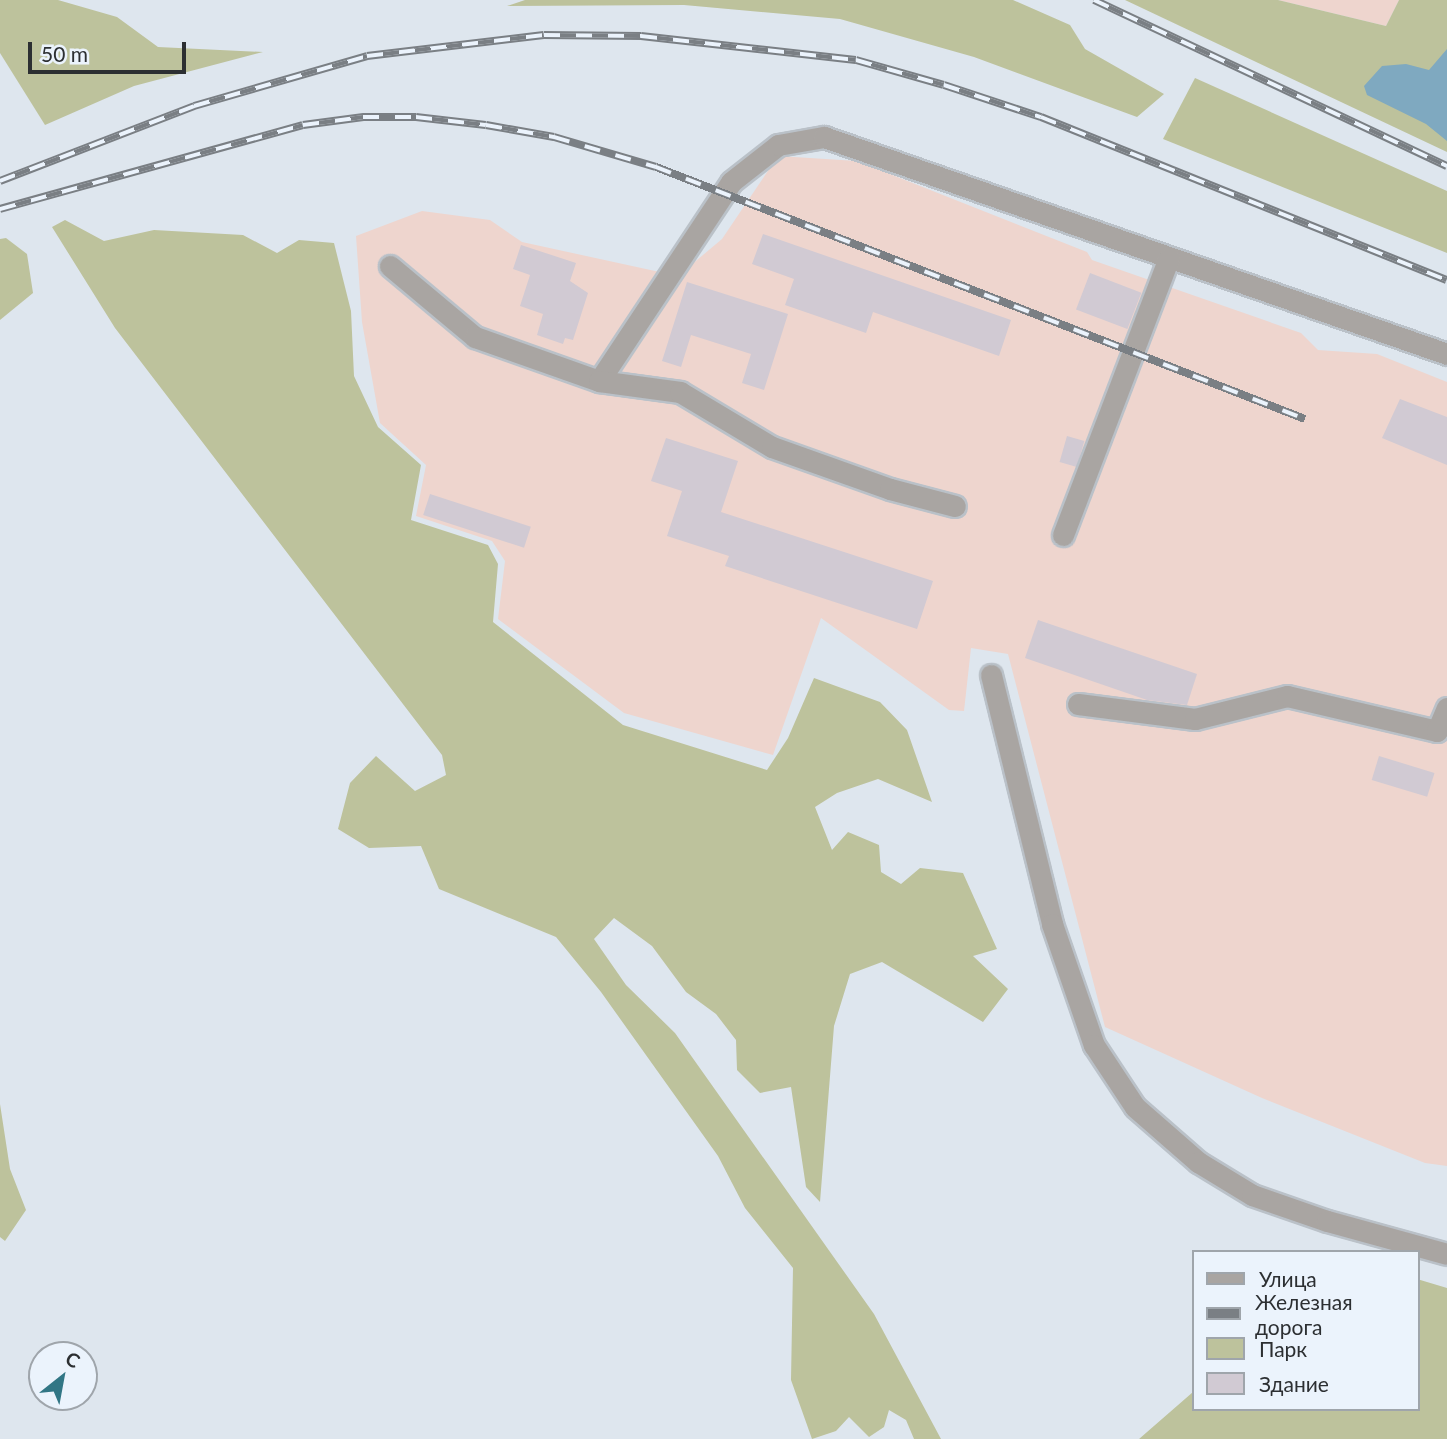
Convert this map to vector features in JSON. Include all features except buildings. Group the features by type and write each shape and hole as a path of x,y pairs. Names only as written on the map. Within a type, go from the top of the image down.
{"lane":[{"path":"598,381 731,182 778,145 824,137 1447,354"},
{"path":"1063,535 1169,258"},
{"path":"390,266 475,337 598,381 680,393 772,447 890,489 955,506"},
{"path":"991,675 1052,923 1094,1045 1135,1107 1198,1162 1252,1195 1327,1221 1447,1254"},
{"path":"1078,704 1195,719 1287,696 1437,731 1447,708"}],"shaded area":[{"path":"1278,0 1399,0 1386,26"},
{"path":"778,156 857,161 1087,252 1092,260 1301,333 1318,350 1377,354 1447,382 1447,1166 1425,1163 1262,1098 1105,1027 1008,654 971,648 964,711 949,710 821,618 773,755 624,713 498,619 505,561 492,541 416,516 426,465 380,423 362,322 356,236 422,211 490,220 522,242 678,276 722,239"}],"green space":[{"path":"0,0 58,0 117,17 158,47 263,52 134,86 45,125 0,53"},
{"path":"525,0 1013,0 1070,25 1085,49 1164,94 1137,117 974,57 840,19 684,5 507,6"},
{"path":"1125,0 1278,0 1386,26 1399,0 1447,0 1447,152"},
{"path":"1195,78 1447,191 1447,253 1163,139"},
{"path":"65,220 104,241 154,230 243,235 277,253 299,240 334,243 351,311 354,376 378,427 421,465 411,520 488,545 498,564 493,622 623,725 767,770 788,738 814,678 880,702 907,730 932,802 878,779 837,793 815,807 832,850 848,832 879,845 881,872 901,884 920,868 963,873 997,949 973,956 1008,989 983,1022 882,962 850,974 834,1026 820,1202 806,1187 791,1087 760,1093 737,1070 736,1040 716,1014 686,992 652,946 614,918 594,939 626,985 675,1033 874,1314 941,1439 914,1439 906,1420 889,1410 884,1427 869,1437 849,1417 836,1431 812,1439 791,1380 793,1268 745,1208 718,1156 601,992 556,937 439,889 421,846 369,848 338,829 350,783 376,756 415,791 446,775 442,755 115,328 52,227"},
{"path":"6,238 27,254 33,293 0,320 0,239"},
{"path":"0,1104 10,1169 26,1210 5,1241 0,1237"},
{"path":"1419,1280 1447,1288 1447,1439 1139,1439 1192,1393 1192,1411 1419,1411"}],"water":[{"path":"1447,49 1447,141 1426,124 1367,95 1364,86 1382,66 1406,64 1429,70"}],"railway":[{"path":"1094,0 1447,166"},
{"path":"0,181 194,106 367,56 544,35 641,36 856,60 944,85 1041,117 1447,280"},
{"path":"0,209 303,125 363,117 416,117 486,125 554,137 656,167 1305,419"}]}
